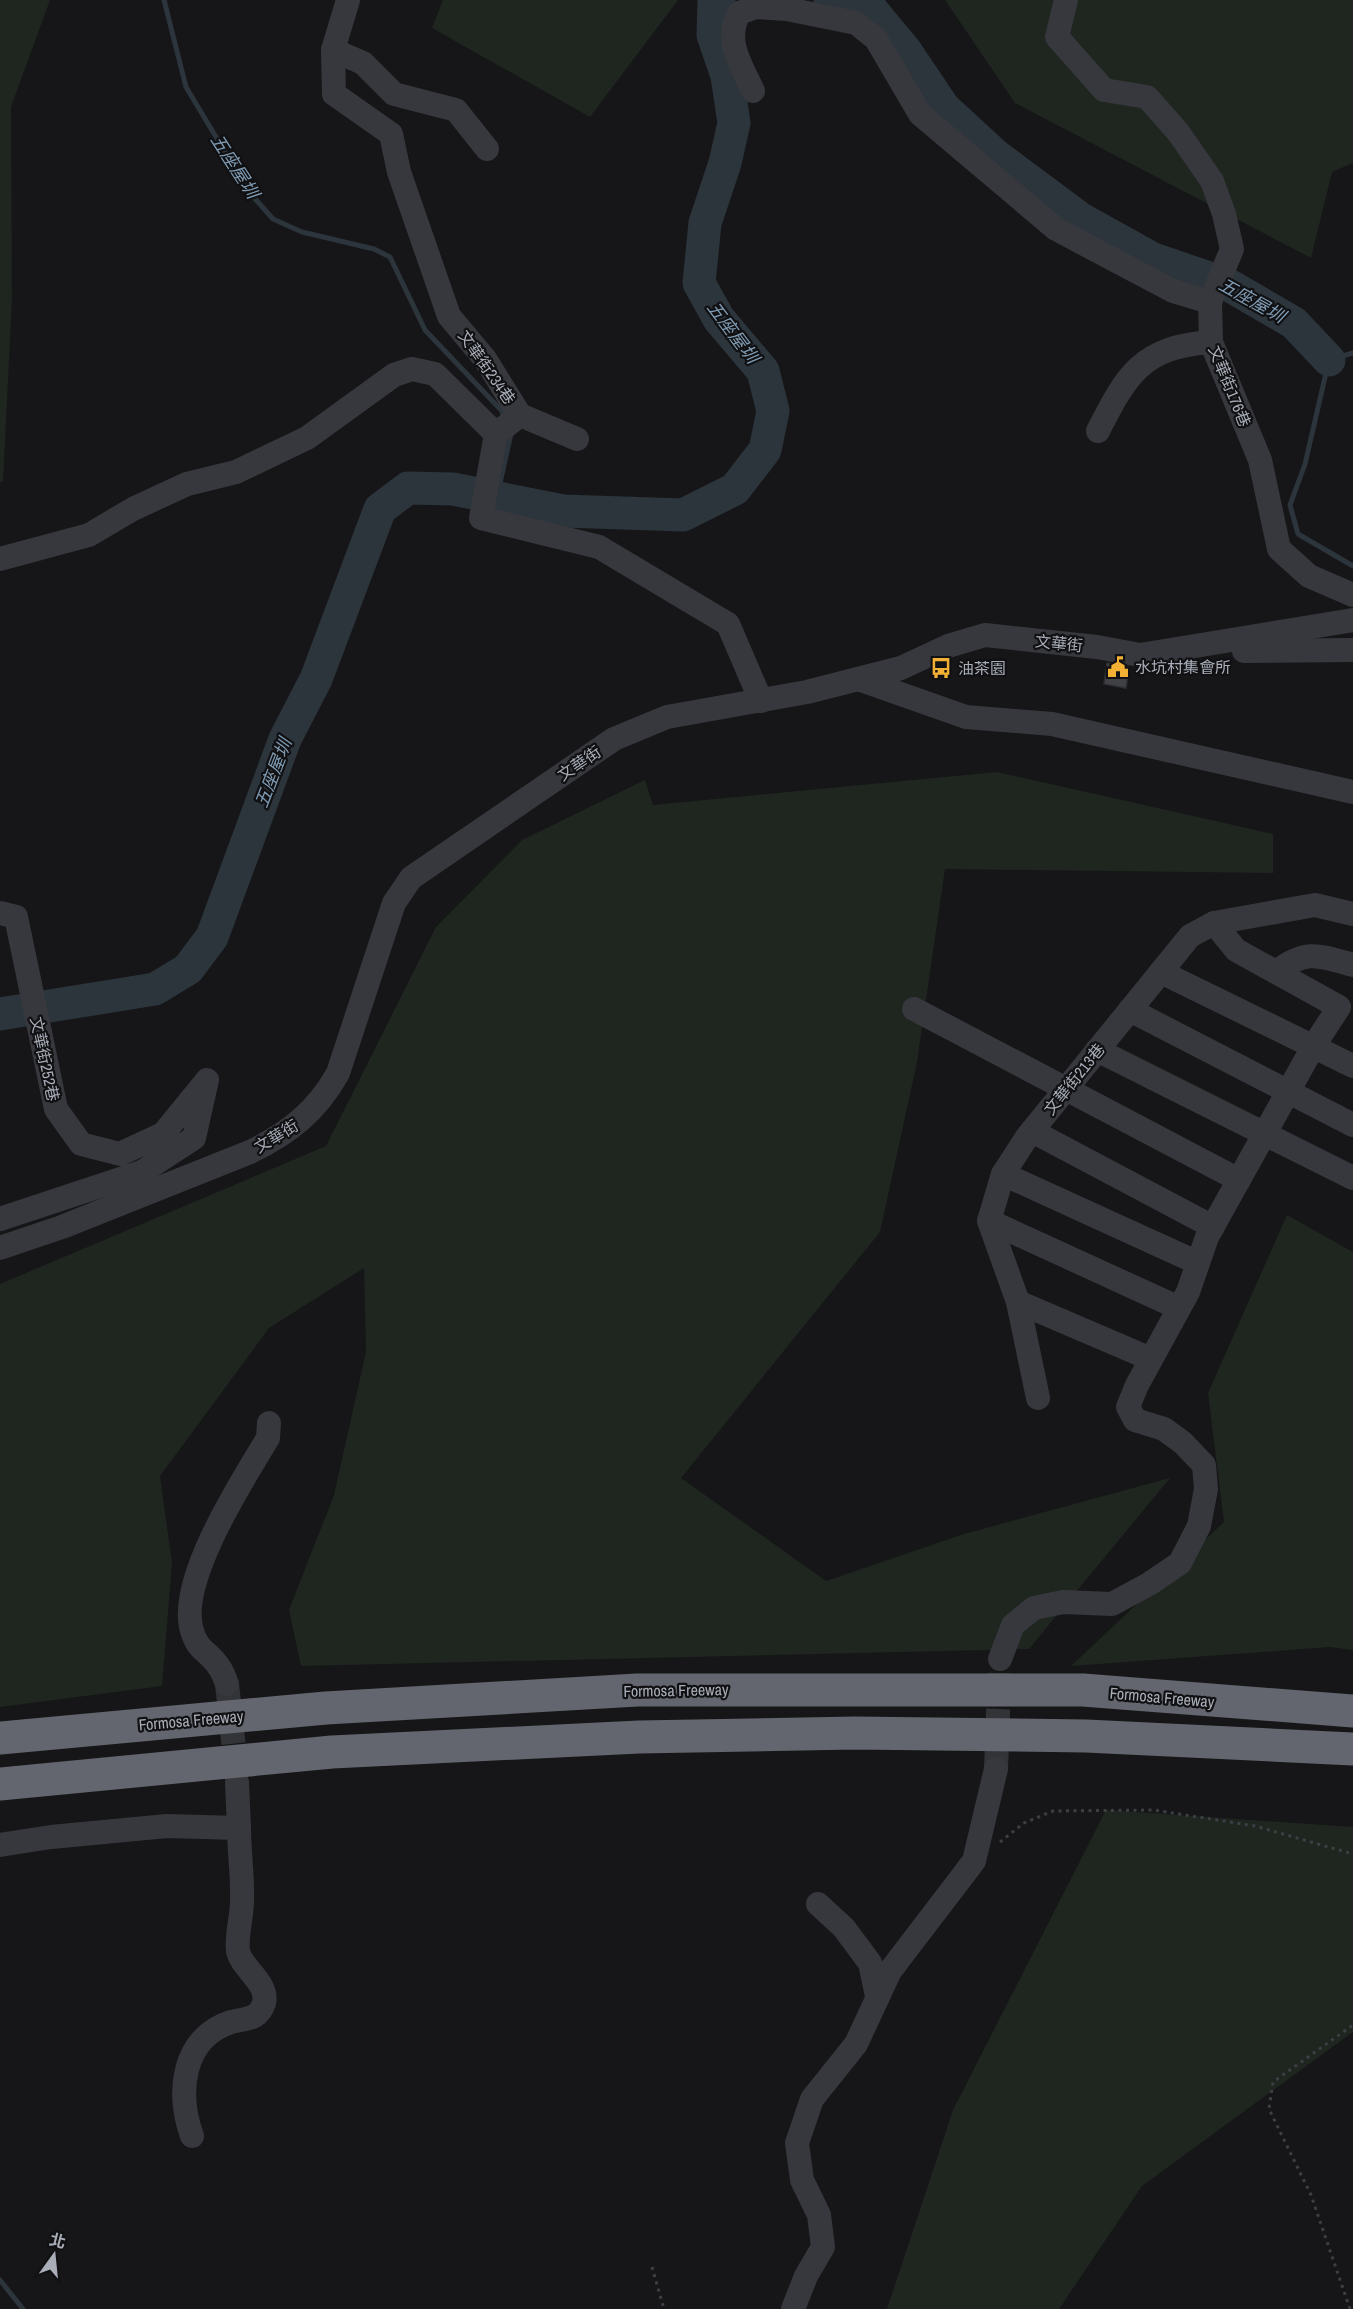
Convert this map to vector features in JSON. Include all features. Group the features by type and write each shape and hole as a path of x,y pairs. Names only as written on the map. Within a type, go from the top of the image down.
{"highway":[{"name":"Formosa Freeway","path":"0,1738 326,1708 637,1690 1083,1690 1353,1711"},
{"path":"0,1784 332,1752 662,1737 855,1733 1086,1736 1353,1749"}],"street":[{"name":"文華街234巷","path":"348,0 333,50 334,94 391,134 399,172 449,316 485,359 517,416 496,435"},
{"name":"文華街176巷","path":"1066,0 1057,37 1104,90 1147,98 1178,132 1212,181 1224,214 1232,249 1210,302 1211,342 1260,460 1279,549 1310,576 1353,595"},
{"path":"753,91 735,52 731,28 739,13 756,7 787,9 856,23 876,39 920,114 1056,228 1173,291 1210,302"},
{"path":"333,50 363,63 394,94 456,110 487,149"},
{"path":"1098,431 1123,384 1142,363 1164,351 1211,342"},
{"path":"0,559 89,535 134,509 187,484 236,471 308,438 394,375 412,369 435,374 496,435 481,518 599,547 728,624 761,702"},
{"path":"517,416 577,439"},
{"name":"文華街","path":"0,1248 62,1227 250,1152 293,1128 327,1093 338,1073 389,917 398,896 411,878 614,739 667,717 761,702 901,668 948,646 985,635 1097,647 1132,654 1173,651 1353,620"},
{"path":"1173,651 1353,650"},
{"path":"858,679 966,717 1052,724 1353,792"},
{"name":"文華街213巷","path":"989,1221 1004,1174 1032,1131 1190,936 1214,923 1315,905 1353,914"},
{"name":"文華街252巷","path":"0,913 16,917 56,1109 81,1144 120,1154 163,1134 207,1080 194,1138 142,1172 0,1219"},
{"path":"1000,1659 1013,1625 1034,1608 1063,1602 1112,1604 1149,1584 1180,1563 1199,1526 1206,1489 1204,1465 1183,1443 1164,1428 1135,1420 1128,1407 1179,1308 1213,1227 1313,1047 1346,1011 1236,950 1214,923"},
{"path":"1276,972 1294,959 1311,954 1353,965"},
{"path":"1161,972 1353,1065"},
{"path":"914,1009 1239,1180"},
{"path":"1130,1010 1287,1093 1353,1125"},
{"path":"1097,1050 1353,1178"},
{"path":"1032,1131 1213,1227"},
{"path":"1004,1174 1198,1263"},
{"path":"989,1221 1018,1302 1038,1398"},
{"path":"989,1221 1179,1308"},
{"path":"1018,1302 1151,1359"},
{"path":"227,1684 219,1666 198,1647 191,1625 192,1598 200,1566 218,1526 268,1438 269,1423"},
{"path":"793,2309 806,2276 823,2247 819,2215 802,2181 797,2143 812,2099 856,2044 890,1971 974,1861 996,1769"},
{"path":"192,2136 185,2116 183,2093 191,2054 204,2037 231,2022 249,2020 262,2008 265,2000 262,1989 238,1953 242,1900 237,1782"},
{"path":"0,1845 51,1837 167,1826 239,1828"},
{"path":"818,1904 844,1928 870,1963 877,1996"}],"path":[{"path":"974,1861 1024,1823 1053,1811 1154,1810 1255,1826 1353,1854"},
{"path":"1350,2309 1311,2195 1269,2109 1273,2082 1353,2025"},
{"path":"652,2267 664,2309"}],"shaded area":[{"path":"0,0 50,0 11,107 12,300 3,481 0,482"},
{"path":"443,0 678,0 590,117 432,28"},
{"path":"945,0 1353,0 1353,163 1332,172 1311,258 1015,103"},
{"path":"997,772 1273,834 1273,873 945,869 917,1062 880,1232 681,1478 826,1581 964,1534 1170,1478 1029,1649 301,1666 289,1610 334,1495 366,1352 364,1268 269,1328 160,1476 172,1563 162,1686 0,1707 0,1284 326,1146 436,927 522,840 645,780 653,805"},
{"path":"1287,1215 1353,1252 1353,1650 1330,1647 1071,1666 1224,1522 1208,1393"},
{"path":"1106,1810 1353,1827 1353,2032 1142,2186 1059,2309 887,2309 953,2110"}],"building":[{"name":"水坑村集會所","path":"1107,663 1129,667 1126,688 1104,684"}],"waterway":[{"name":"五座屋圳","path":"164,0 186,87 249,192 273,219 302,232 374,249 390,257 425,330 501,410 506,420"},
{"name":"五座屋圳","path":"0,1014 155,989 188,969 212,937 285,739 316,679 380,509 408,488 453,489 563,511 683,515 735,489 765,450 773,411 763,371 719,319 699,283 705,223 725,163 734,123 727,76 713,35 714,2 719,0"},
{"name":"五座屋圳","path":"830,0 870,8 905,50 944,108 995,155 1081,219 1153,259 1227,284 1294,323 1329,360"},
{"path":"1353,353 1329,360 1305,464 1290,505 1298,534 1353,566"},
{"name":"五座屋圳","path":"498,492 511,434"},
{"path":"0,2280 23,2309"}],"tunnel":[{"path":"996,1769 1000,1659"},
{"path":"227,1684 237,1777"}],"place":[{"name":"水坑村集會所","path":"1118,667"},
{"name":"油茶園","path":"941,668"}]}
